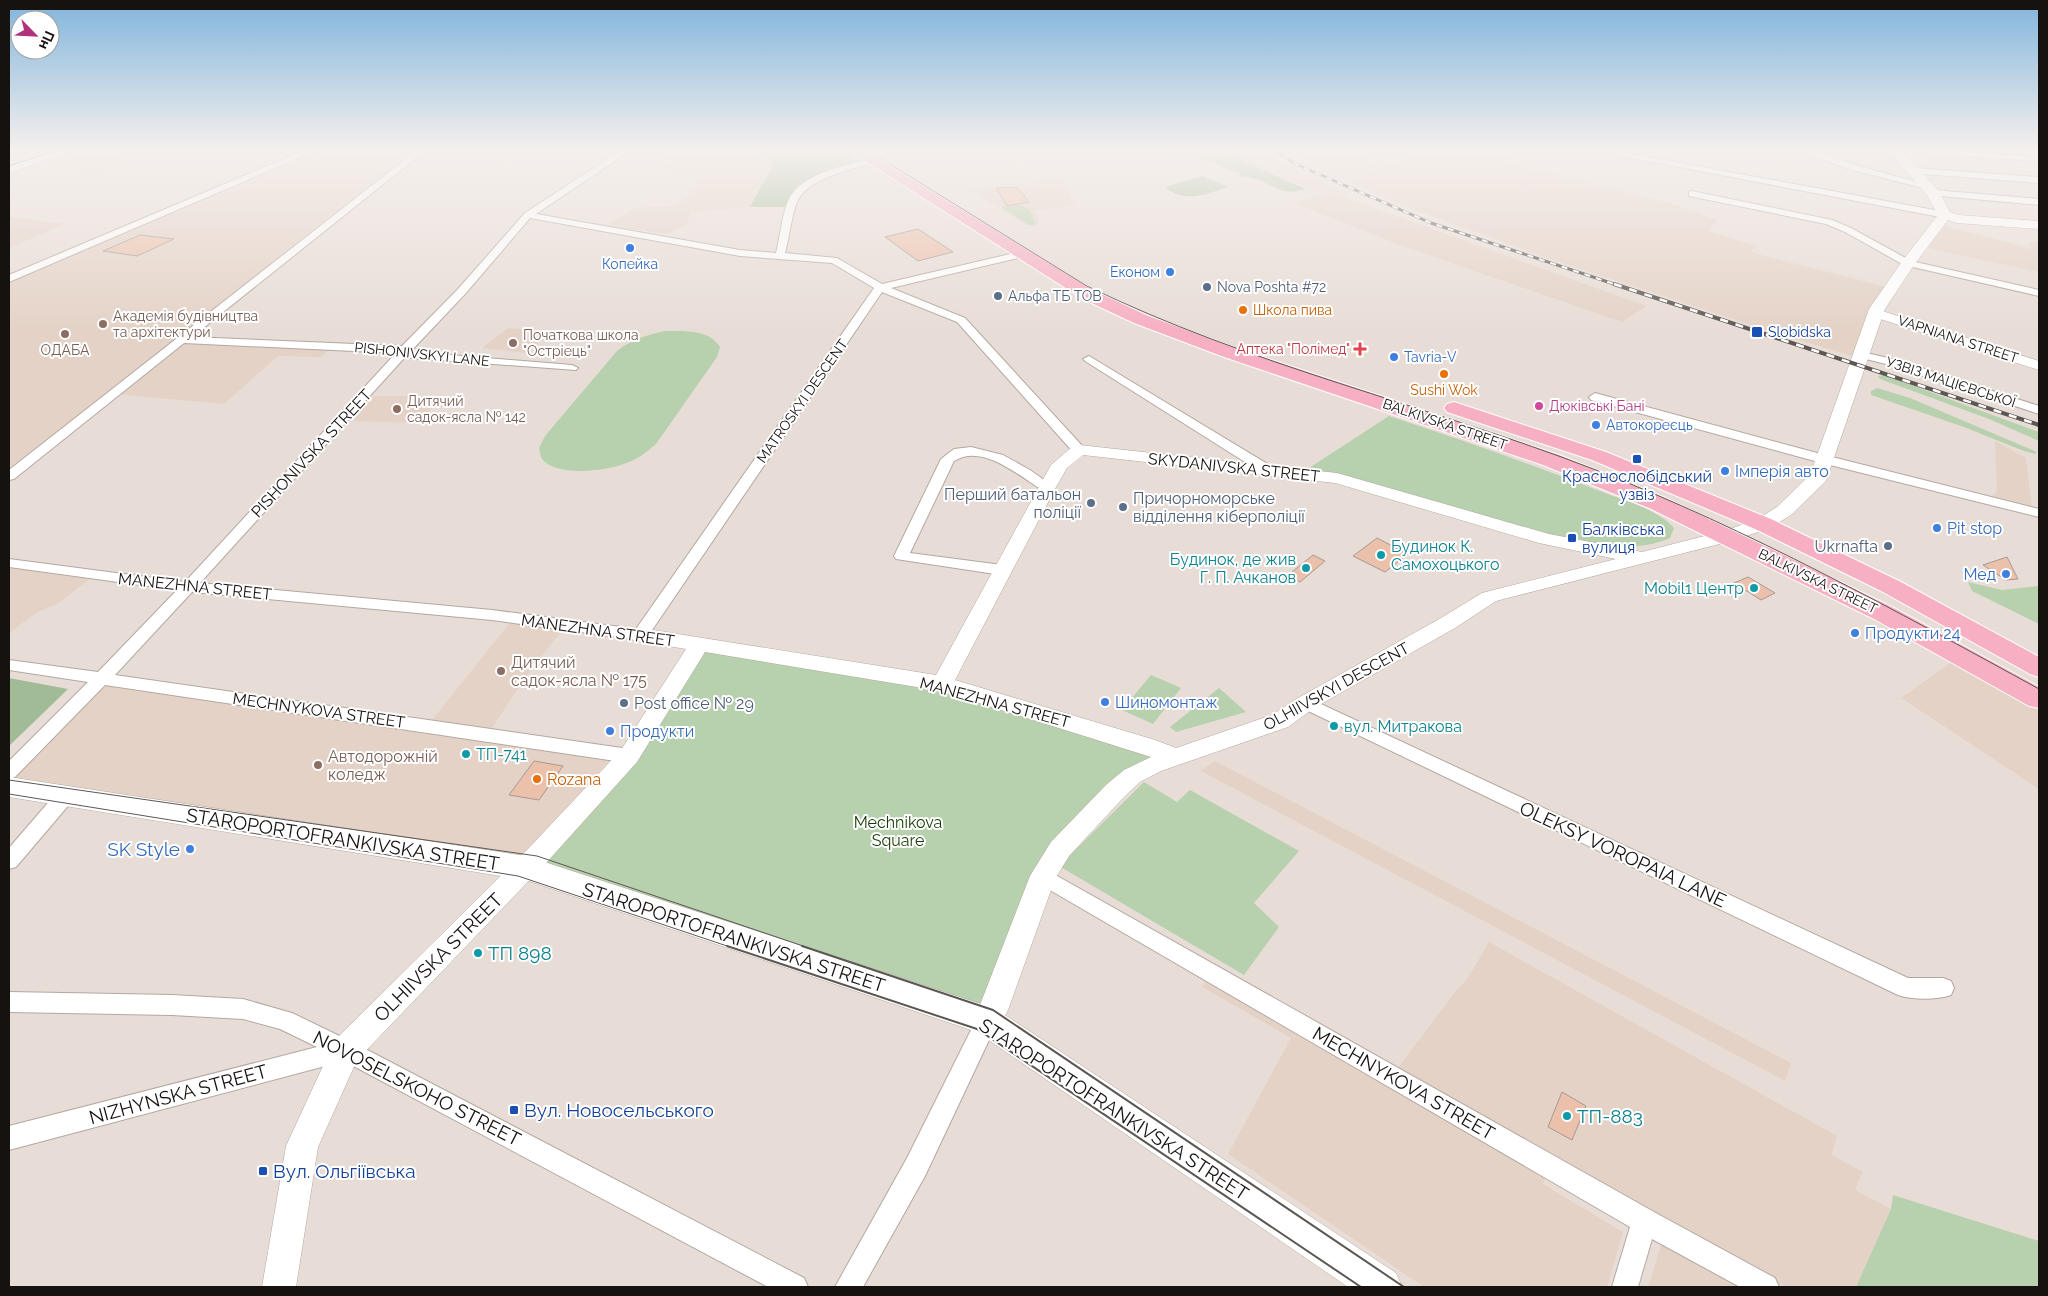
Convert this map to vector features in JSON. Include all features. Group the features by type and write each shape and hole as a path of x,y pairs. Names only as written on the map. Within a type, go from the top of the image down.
{"main road":[{"name":"BALKIVSKA STREET","path":"956,210 1089,295 1166,330 1551,460 1657,503 1883,613 2039,699"},
{"name":"BALKIVSKA STREET","path":"972,210 1150,308 1232,339 1549,438 1630,468 1763,524 1892,587 2039,668"},
{"path":"1942,210 1945,215 1957,219 2039,226"},
{"path":"1728,536 1763,524 1784,511 1819,478 1827,460 1876,313 1908,263 1945,215"},
{"name":"STAROPORTOFRANKIVSKA STREET","path":"9,787 526,868 987,1021 1382,1287"}],"street":[{"path":"9,279 170,210"},
{"path":"9,476 346,210"},
{"name":"PISHONIVSKA STREET","path":"9,772 188,587 462,290 528,215 535,210"},
{"path":"780,256 791,210"},
{"path":"1773,210 1829,222 1848,230 1908,263 2039,293"},
{"path":"1921,210 1945,215"},
{"path":"528,215 740,253 834,260 880,287 962,320 1079,450 1060,465 1047,487 942,684"},
{"path":"880,287 1023,254"},
{"name":"MATROSKYI DESCENT","path":"640,634 880,287"},
{"name":"VAPNIANA STREET","path":"1876,313 2039,366"},
{"name":"PISHONIVSKYI LANE","path":"182,340 405,350 411,354 572,368"},
{"path":"1089,360 1269,471"},
{"name":"УЗВІЗ МАЦІЄВСЬКОЇ","path":"1860,362 1893,362 2039,410"},
{"path":"1595,397 1827,460 2039,512"},
{"name":"SKYDANIVSKA STREET","path":"1079,450 1337,478 1546,539 1643,558"},
{"path":"1002,570 902,556 948,460 960,451 983,451 1047,487"},
{"name":"OLHIIVSKYI DESCENT","path":"987,1021 993,1010 1043,876 1060,849 1115,791 1142,770 1280,721 1306,703 1448,623 1489,597 1728,536"},
{"name":"MANEZHNA STREET","path":"9,563 188,587 400,605 580,625 942,684 1147,746 1175,757"},
{"name":"OLHIIVSKA STREET","path":"279,1287 302,1146 346,1050 526,868 629,756 699,645"},
{"name":"MECHNYKOVA STREET","path":"9,665 629,756"},
{"name":"OLEKSY VOROPAIA LANE","path":"1306,703 1906,988 1943,988"},
{"path":"9,861 66,795"},
{"name":"MECHNYKOVA STREET","path":"1043,876 1645,1221 1766,1287"},
{"name":"NOVOSELSKOHO STREET","path":"9,1002 172,1005 243,1009 284,1020 346,1050 795,1287"},
{"path":"848,1287 916,1167 987,1021"},
{"name":"NIZHYNSKA STREET","path":"9,1138 346,1050"},
{"path":"1625,1287 1645,1221"}],"shaded area":[{"name":"Академія будівництва та архітектури","path":"337,210 128,380 125,380 9,468 9,279 173,212"},
{"path":"631,210 709,210 691,212 686,225 665,234 607,225"},
{"path":"1003,210 1035,210 1039,224 1028,226"},
{"path":"1312,210 1381,210 1646,306 1622,322 1397,244"},
{"path":"1416,210 1690,210 1717,220 1708,231 1757,246 1750,252 1890,288 1858,358 1547,258"},
{"path":"9,217 65,224 9,248"},
{"path":"1938,224 2033,249 2027,243 2039,241 2039,272 1922,247"},
{"name":"Початкова школа \"Остріець\"","path":"508,328 538,331 544,338 526,353 482,348"},
{"path":"182,340 333,346 321,357 278,356 224,404 114,394"},
{"name":"Дитячий садок-ясла № 142","path":"374,396 442,397 419,423 353,421"},
{"path":"1995,441 2026,458 2032,510 1989,499 1997,492"},
{"path":"9,568 90,579 57,604 38,612 9,633"},
{"name":"Дитячий садок-ясла № 175","path":"512,620 566,628 554,640 519,687 488,734 428,725"},
{"path":"1953,661 2039,710 2039,789 1901,698"},
{"name":"Автодорожній коледж","path":"101,680 627,756 526,867 9,785 9,774"},
{"path":"1215,761 1791,1063 1785,1081 1201,771"},
{"path":"1489,942 1837,1136 1832,1155 1863,1172 1855,1190 1891,1209 1856,1287 1786,1287 1394,1073 1455,992 1468,978"},
{"path":"1208,978 1547,1173 1543,1184 1623,1232 1607,1287 1424,1287 1228,1154 1291,1038 1202,987"},
{"path":"1664,1236 1756,1287 1648,1287"}],"green space":[{"path":"1006,210 1029,210 1036,224 1029,225"},
{"path":"665,331 688,331 703,334 710,337 720,347 717,357 656,444 633,460 605,469 569,470 549,465 542,459 539,448 545,436 617,351 628,343 640,338"},
{"path":"1884,375 2039,432 2039,441 1989,419 1880,379 1878,376"},
{"path":"1877,388 1910,398 2037,452 2035,454 2024,451 1964,427 1871,395 1871,391"},
{"path":"1389,416 1467,442 1638,505 1658,515 1674,528 1670,538 1641,546 1625,547 1547,536 1309,468"},
{"path":"1968,582 2002,590 2039,586 2039,624 1972,591"},
{"name":"Mechnikova Square","path":"699,645 942,684 1175,757 1153,765 1060,849 993,1010 526,868 629,756"},
{"path":"1151,675 1181,688 1153,724 1122,710"},
{"path":"9,678 68,689 9,746"},
{"path":"1219,688 1246,712 1176,732 1170,727"},
{"path":"1144,782 1177,802 1190,790 1299,851 1254,903 1279,927 1244,975 1059,866"},
{"path":"1893,1195 2039,1241 2039,1287 1856,1287 1891,1209"}],"building":[{"path":"918,229 953,252 918,261 885,237"},
{"path":"140,235 174,239 137,256 103,251"},
{"name":"Будинок К. Самохоцького","path":"1377,538 1408,554 1385,572 1353,556"},
{"name":"Будинок, де жив Г. П. Ачканов","path":"1313,555 1325,561 1300,582 1287,576"},
{"name":"Мед","path":"2007,557 2018,579 2006,580 1983,565"},
{"name":"Mobil1 Центр","path":"1748,577 1775,593 1761,600 1734,583"},
{"name":"Rozana","path":"534,761 563,766 539,800 509,795"},
{"name":"ТП-883","path":"1562,1092 1586,1106 1572,1140 1548,1127"}],"tram line":[{"path":"965,210 1087,286 1148,314 1275,362 1533,447 1596,470 1710,518 1821,572 2039,689"},
{"path":"9,780 537,856 806,947"},
{"path":"9,794 518,876 729,947"},
{"path":"802,946 993,1010 1404,1287"},
{"path":"729,947 977,1029 1361,1287"}],"railway":[{"path":"1402,210 1431,223 1614,284"},
{"path":"1614,284 2039,425"}],"place":[{"name":"Копейка","path":"630,248"},
{"name":"Економ","path":"1170,272"},
{"name":"Nova Poshta #72","path":"1207,287"},
{"name":"Альфа ТБ ТОВ","path":"998,296"},
{"name":"Школа пива","path":"1243,310"},
{"name":"Академія будівництва та архітектури","path":"103,324"},
{"name":"Slobidska","path":"1757,332"},
{"name":"ОДАБА","path":"65,334"},
{"name":"Початкова школа \"Остріець\"","path":"513,343"},
{"name":"Аптека \"Полімед\"","path":"1360,349"},
{"name":"Tavria-V","path":"1394,357"},
{"name":"Sushi Wok","path":"1444,374"},
{"name":"Дюківські Бані","path":"1539,406"},
{"name":"Дитячий садок-ясла № 142","path":"397,409"},
{"name":"Автокореєць","path":"1596,425"},
{"name":"Краснослобідський узвіз","path":"1637,459"},
{"name":"Імперія авто","path":"1725,471"},
{"name":"Перший батальон поліції","path":"1091,503"},
{"name":"Причорноморське відділення кіберполіції","path":"1123,507"},
{"name":"Pit stop","path":"1937,528"},
{"name":"Балківська вулиця","path":"1572,538"},
{"name":"Ukrnafta","path":"1888,546"},
{"name":"Будинок К. Самохоцького","path":"1381,555"},
{"name":"Будинок, де жив Г. П. Ачканов","path":"1306,568"},
{"name":"Мед","path":"2006,574"},
{"name":"Mobil1 Центр","path":"1754,588"},
{"name":"Продукти 24","path":"1855,633"},
{"name":"Дитячий садок-ясла № 175","path":"501,671"},
{"name":"Шиномонтаж","path":"1105,702"},
{"name":"Post office № 29","path":"624,703"},
{"name":"вул. Митракова","path":"1334,726"},
{"name":"Продукти","path":"610,731"},
{"name":"ТП-741","path":"466,754"},
{"name":"Автодорожній коледж","path":"318,765"},
{"name":"Rozana","path":"537,779"},
{"name":"SK Style","path":"190,849"},
{"name":"ТП 898","path":"478,953"},
{"name":"Вул. Новосельського","path":"514,1110"},
{"name":"ТП-883","path":"1567,1116"},
{"name":"Вул. Ольгіївська","path":"263,1171"}]}
